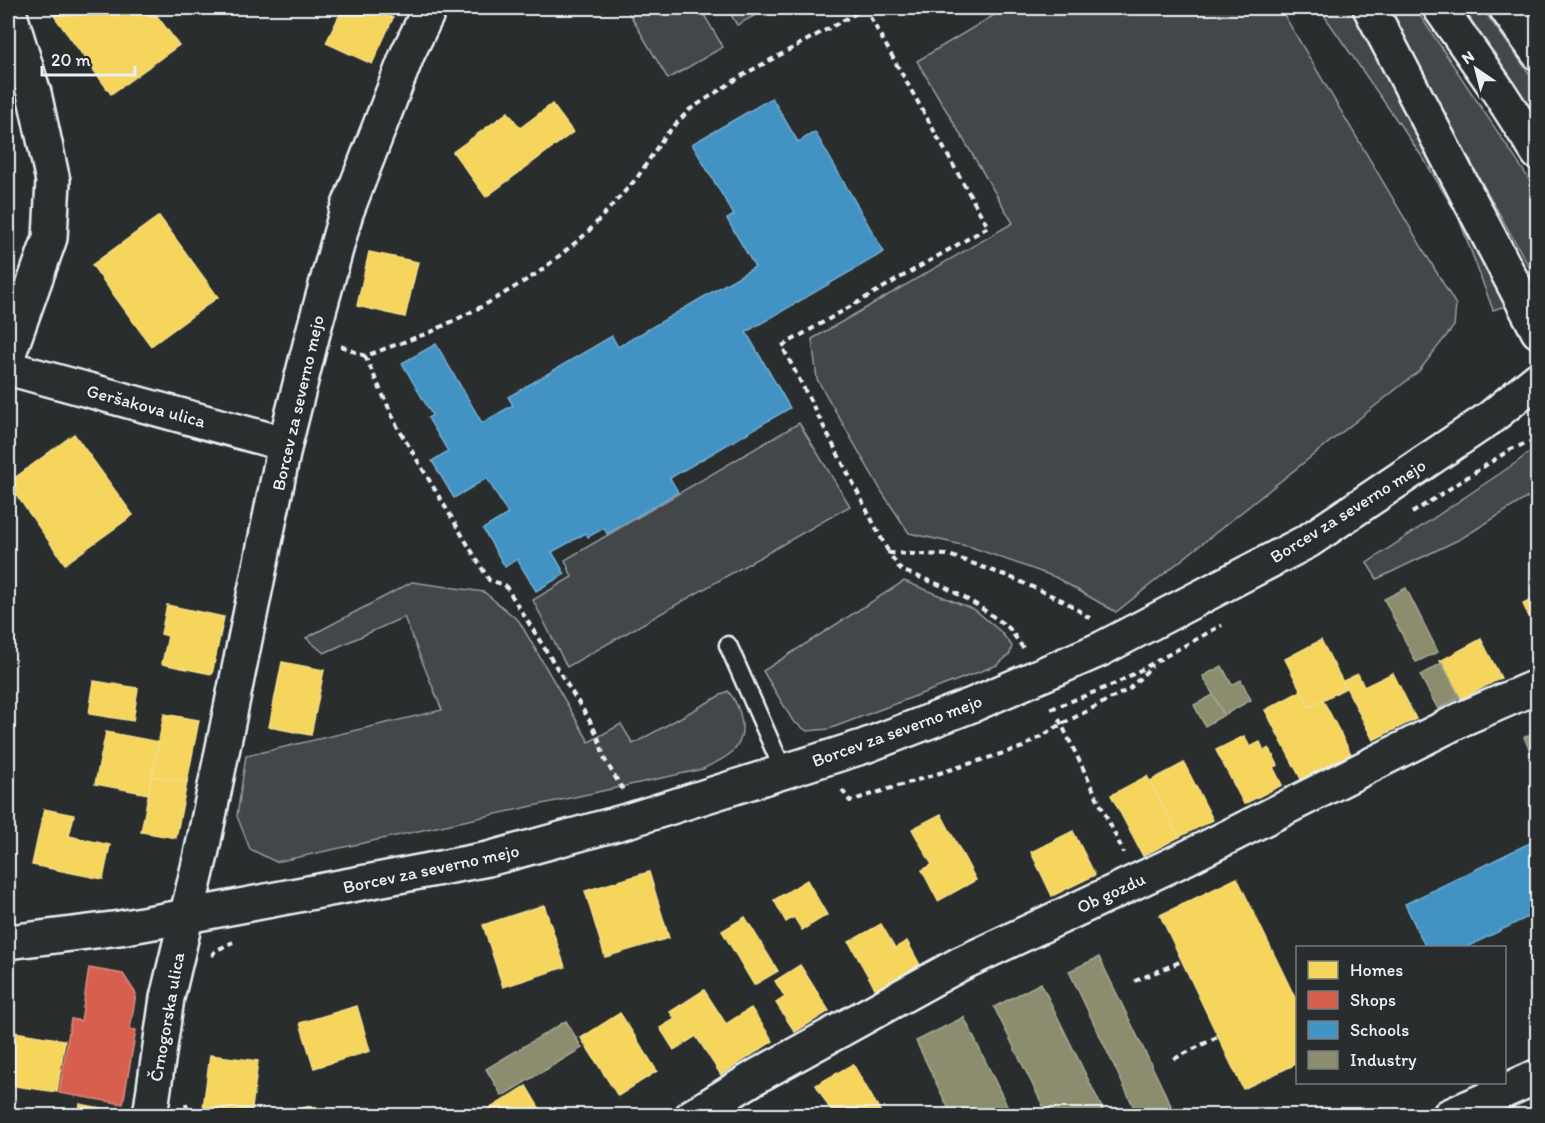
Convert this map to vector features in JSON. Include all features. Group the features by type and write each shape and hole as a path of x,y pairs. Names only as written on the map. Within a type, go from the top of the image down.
{"main road":[{"path":"8,8 34,93 53,181 50,238 8,356"},
{"name":"Borcev za severno mejo","path":"187,916 285,444 346,213 408,53 430,8"},
{"path":"1370,8 1538,331"},
{"path":"1440,8 1497,89 1538,153"},
{"path":"1506,8 1538,53"},
{"name":"Geršakova ulica","path":"8,368 285,444"},
{"name":"Borcev za severno mejo","path":"8,942 120,928 488,859 630,820 865,746 972,705 1101,649 1308,541 1490,418 1538,379"},
{"name":"Ob gozdu","path":"692,1116 758,1076 956,966 1188,857 1464,718 1538,686"},
{"name":"Črnogorska ulica","path":"154,1112 167,998 187,916"},
{"path":"1449,1116 1538,1076"}],"lane":[{"path":"728,645 784,772"}],"path":[{"path":"338,345 365,356 431,332 483,306 538,273 586,234 637,178 664,137 689,110 743,75 866,8 988,227 782,346 889,553 901,570 945,587 977,605 1009,628 1023,648"},
{"path":"365,356 398,428 489,580 505,585 590,721 605,760 628,798"},
{"path":"889,553 949,555 1010,577 1066,602 1094,622"},
{"path":"842,790 850,801 1023,747 1129,689 1154,663"},
{"path":"1059,719 1137,880"},
{"name":"Črnogorska ulica","path":"210,958 215,951 238,940"},
{"path":"1135,981 1182,961"},
{"path":"1174,1059 1217,1037"},
{"name":"Črnogorska ulica","path":"184,1095 188,1116"}],"shaded area":[{"path":"626,8 700,8 723,47 668,79"},
{"path":"727,8 769,8 737,25"},
{"path":"1006,8 1280,8 1456,305 1454,326 1419,371 1116,612 1055,577 971,547 909,533 882,492 817,379 812,339 1013,223 917,61"},
{"path":"1319,8 1352,8 1395,83 1511,304 1493,310 1458,216 1423,158"},
{"path":"1384,8 1415,8 1537,191 1537,281"},
{"path":"1461,8 1482,8 1537,84 1537,118"},
{"path":"799,423 850,506 567,667 533,600 572,577 565,560"},
{"path":"1537,446 1537,498 1528,497 1462,538 1377,579 1367,563 1517,462"},
{"path":"904,581 975,610 1000,631 1012,646 1010,654 997,665 829,729 807,731 793,721 763,671"},
{"path":"412,582 484,592 519,621 589,742 621,724 633,744 728,691 737,705 742,721 741,738 738,745 726,757 703,769 276,862 250,849 237,816 246,756 442,710 404,617 324,653 306,638"}],"building: Homes":[{"path":"60,8 151,8 179,45 111,94 52,13"},
{"path":"343,8 370,8 393,18 372,64 326,43"},
{"path":"552,104 573,132 486,197 453,152 508,112 520,128"},
{"path":"159,216 218,297 151,346 92,265"},
{"path":"369,252 418,262 405,317 357,306"},
{"path":"74,434 133,515 65,564 8,483"},
{"path":"1538,597 1538,635 1523,604"},
{"path":"167,605 224,617 212,674 162,664 168,636 161,634"},
{"path":"1481,639 1501,678 1461,699 1440,661"},
{"path":"1321,640 1346,688 1309,707 1285,659"},
{"path":"282,662 324,670 311,735 269,727"},
{"path":"1393,673 1416,719 1373,740 1343,681 1358,674 1364,687"},
{"path":"94,681 138,688 133,721 89,714"},
{"path":"1301,691 1309,707 1323,700 1351,754 1301,779 1265,710"},
{"path":"164,714 199,720 187,782 152,776"},
{"path":"106,732 159,742 148,794 95,784"},
{"path":"1244,736 1250,747 1260,742 1264,751 1269,748 1278,765 1273,767 1282,785 1244,804 1216,750"},
{"path":"1184,763 1213,820 1179,837 1150,781"},
{"path":"152,776 187,782 176,838 141,832"},
{"path":"1147,776 1179,837 1143,856 1111,795"},
{"path":"44,809 74,815 69,836 110,845 103,879 32,865"},
{"path":"941,814 976,880 938,901 922,870 932,865 912,829"},
{"path":"1073,831 1095,875 1052,896 1031,852"},
{"path":"649,872 669,938 605,957 585,891"},
{"path":"1237,878 1296,1000 1296,1064 1243,1089 1160,915"},
{"path":"807,880 827,915 802,930 794,917 786,922 774,900"},
{"path":"544,905 565,967 503,987 483,925"},
{"path":"745,917 778,971 754,985 722,931"},
{"path":"881,924 895,948 907,941 920,965 876,990 849,942"},
{"path":"800,965 829,1011 795,1032 776,1003 785,997 775,981"},
{"path":"704,990 726,1024 751,1008 773,1041 721,1075 696,1036 674,1050 660,1028 675,1019 670,1012"},
{"path":"357,1006 370,1051 314,1068 300,1023"},
{"path":"620,1013 657,1071 618,1096 581,1038"},
{"path":"8,1031 65,1040 57,1092 8,1085"},
{"path":"210,1055 258,1061 251,1116 202,1116"},
{"path":"853,1064 883,1116 834,1116 816,1085"},
{"path":"526,1086 544,1116 478,1116"},
{"path":"80,1104 121,1112 121,1116 78,1116"},
{"path":"311,1106 313,1116 271,1116"}],"building: Shops":[{"path":"89,968 123,974 136,994 130,1029 136,1030 123,1104 59,1093 71,1019 81,1021"}],"building: Schools":[{"path":"772,98 798,142 815,132 884,252 746,332 790,408 670,478 678,492 607,534 604,528 588,537 586,533 552,552 565,574 536,591 517,559 505,567 483,529 508,514 487,478 454,498 432,461 448,451 428,418 432,415 402,363 436,344 482,423 513,405 508,397 612,336 618,347 755,267 727,219 734,215 692,144"},
{"path":"1538,839 1538,912 1469,946 1425,946 1405,904"}],"building: Industry":[{"path":"1406,588 1438,652 1416,662 1384,599"},
{"path":"1442,663 1460,697 1438,709 1420,675"},
{"path":"1222,666 1232,685 1241,680 1251,700 1224,715 1203,676"},
{"path":"1213,695 1224,715 1205,726 1194,705"},
{"path":"1538,732 1538,770 1524,737"},
{"path":"1099,957 1176,1116 1138,1116 1069,971"},
{"path":"1041,983 1106,1116 1048,1116 994,1007"},
{"path":"964,1017 1012,1116 952,1116 916,1041"},
{"path":"566,1021 582,1048 502,1096 486,1069"}]}
